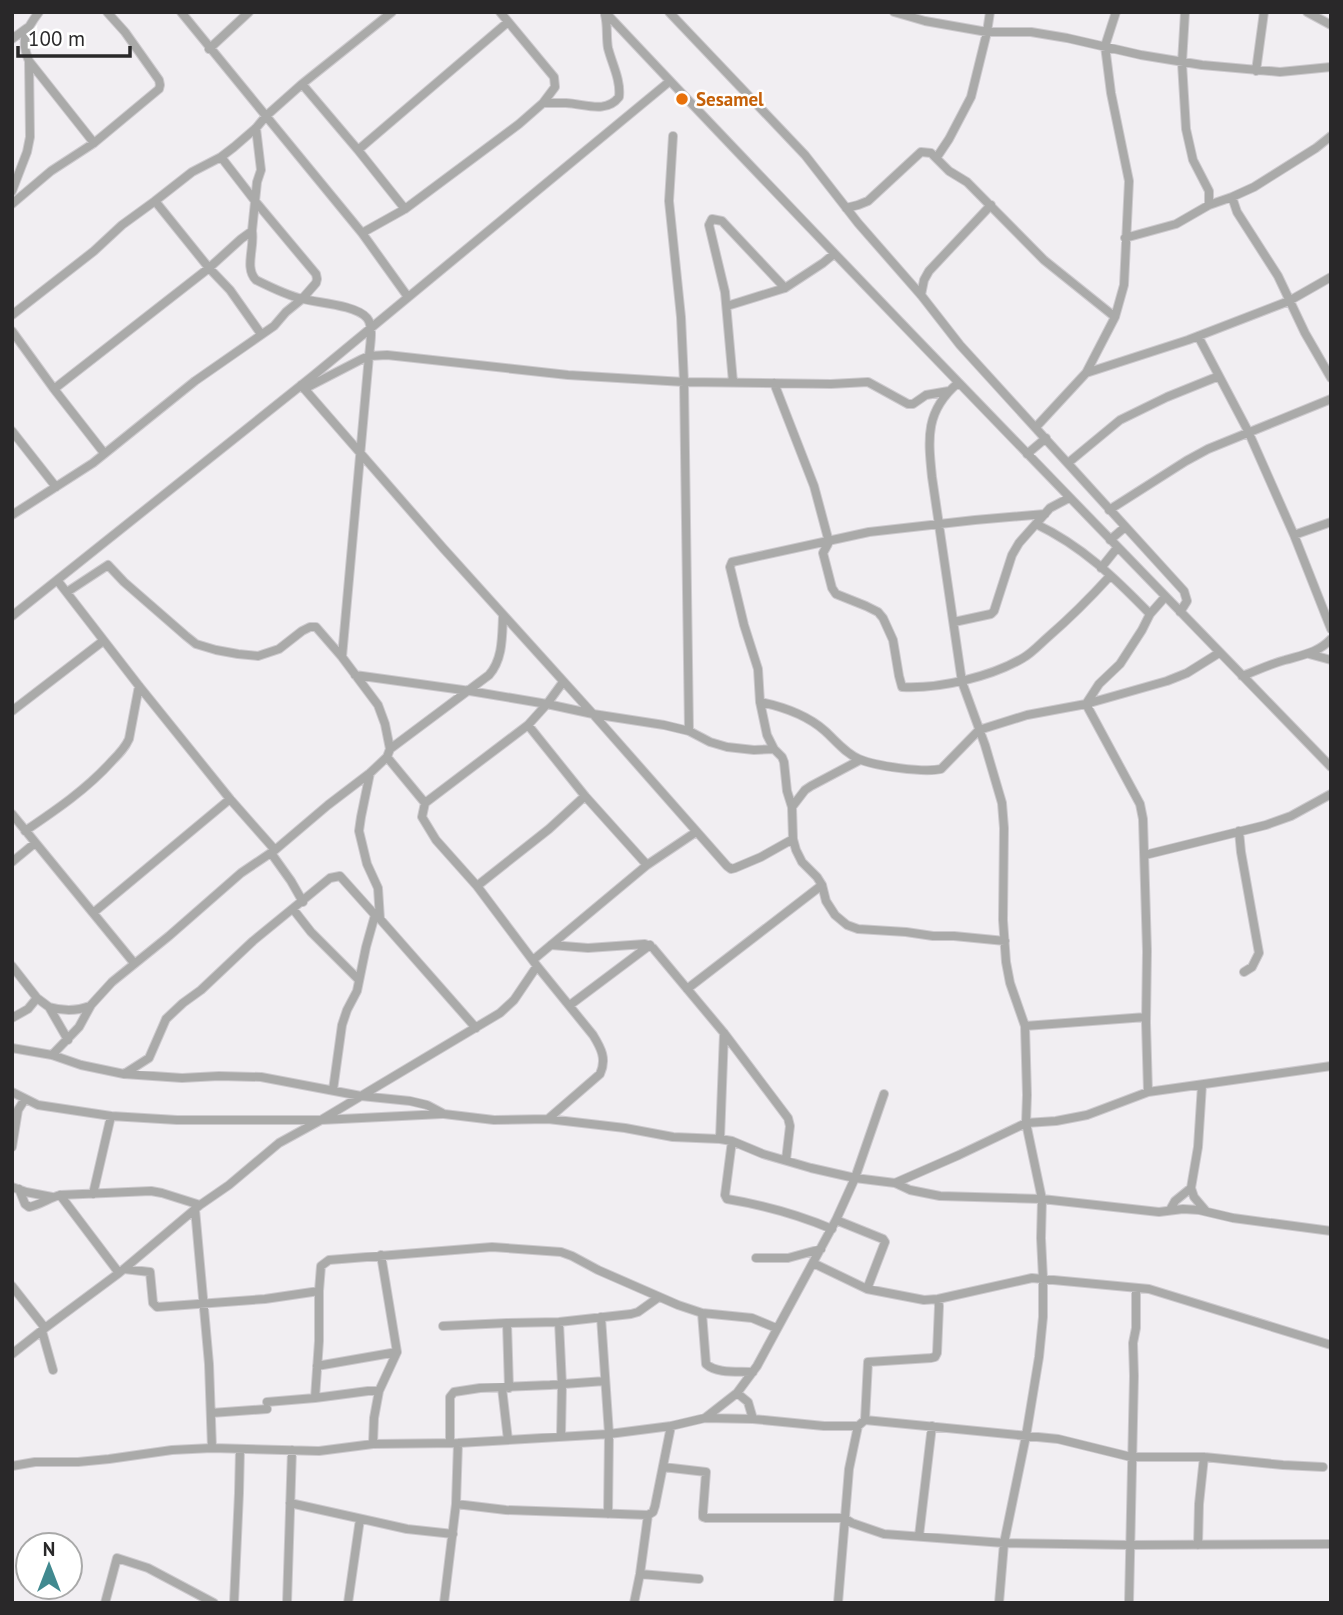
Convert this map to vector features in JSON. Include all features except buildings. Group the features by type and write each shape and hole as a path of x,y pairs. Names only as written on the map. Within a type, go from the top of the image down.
{"street":[{"path":"12,38 27,27 39,12"},
{"path":"13,203 51,171 94,143 159,89 159,80 125,32 107,12"},
{"path":"180,12 362,233 408,297"},
{"path":"209,48 249,12"},
{"path":"12,315 192,172 221,157 302,84 392,12"},
{"path":"362,233 405,209 519,124 543,103 555,87 554,77 500,12"},
{"path":"543,103 606,107 614,104 619,97 618,81 608,48 604,12"},
{"path":"604,12 958,383 1331,767"},
{"path":"669,12 805,155 960,345 1184,591 1187,601 1180,612"},
{"path":"894,12 925,21 987,32 1031,32 1182,62 1280,72 1331,67"},
{"path":"937,157 971,97 990,12"},
{"path":"1036,427 1086,373 1115,317 1124,285 1129,181 1111,93 1105,46 1116,12"},
{"path":"1185,12 1182,62 1186,129 1194,160 1209,191 1209,205"},
{"path":"1255,71 1264,12"},
{"path":"1307,12 1331,25"},
{"path":"358,150 508,22"},
{"path":"12,191 27,152 30,136 29,61 25,47 27,27"},
{"path":"29,61 94,143"},
{"path":"12,616 302,387 370,327 670,81"},
{"path":"302,84 405,209"},
{"path":"256,128 261,170 257,182 252,231 251,274 268,286 302,299 355,311 366,316 370,327 342,657"},
{"path":"673,136 669,201 681,317 684,382 688,732"},
{"path":"1125,238 1176,224 1209,205 1254,187 1331,136"},
{"path":"846,208 871,199 921,152 931,153 943,166 967,182 1044,260 1115,317"},
{"path":"12,515 93,463 195,381 274,326 316,283 316,274 221,157"},
{"path":"1232,197 1237,212 1278,276 1331,378"},
{"path":"155,201 230,290 261,334"},
{"path":"921,295 929,271 991,205"},
{"path":"733,383 727,306 709,225 712,219 722,221 785,288"},
{"path":"54,389 209,268 252,231"},
{"path":"727,306 785,288 834,254"},
{"path":"1086,373 1198,336 1289,300 1331,277"},
{"path":"12,331 104,453"},
{"path":"1198,336 1248,431 1331,628"},
{"path":"302,387 369,356 387,355 568,375 684,382 868,382 908,404 913,404 926,395 949,391"},
{"path":"1068,463 1120,420 1219,376"},
{"path":"774,383 814,486 829,542 823,553 832,588 836,594 878,612 883,618 893,640 902,687 962,681 1024,658 1077,611 1110,576"},
{"path":"958,383 949,391 930,422 929,448 962,681 1002,803 1006,962 1010,983 1025,1026 1026,1123 1042,1199 1043,1317 1039,1357 1004,1543 999,1603"},
{"path":"302,387 503,616 731,869 761,857 793,839"},
{"path":"1110,510 1208,449 1331,399"},
{"path":"12,431 56,487"},
{"path":"1027,454 1046,438"},
{"path":"954,622 994,611 1012,555 1019,543 1050,508 1069,498"},
{"path":"1005,941 858,929 847,925 835,915 826,901 822,885 802,862 796,850 784,762 767,735 760,702 758,669 744,625 730,564 869,532 1045,514"},
{"path":"1294,535 1331,522"},
{"path":"1036,524 1079,548 1121,584 1150,614"},
{"path":"1110,540 1125,527"},
{"path":"1101,568 1117,548"},
{"path":"67,592 108,565 196,644 239,654 258,656 279,649 302,631 316,627 378,705 385,724 389,753 425,803"},
{"path":"57,580 273,851 303,902"},
{"path":"1086,704 1099,684 1120,664 1150,614 1165,597"},
{"path":"52,1055 79,1027 91,1005 112,982 241,873 273,851 370,773 389,753 489,676 500,656 503,616"},
{"path":"1241,676 1309,654 1331,639"},
{"path":"12,711 103,641"},
{"path":"760,702 799,713 813,721 860,760 920,771 941,769 979,730 1027,715 1086,704 1167,681 1187,673 1219,653"},
{"path":"1309,654 1331,660"},
{"path":"355,676 547,704 593,715 664,725 727,747 774,750"},
{"path":"548,1119 600,1073 604,1066 601,1047 477,886 436,840 424,822 422,813 425,803 528,725 563,682"},
{"path":"25,831 76,795 104,770 126,745 139,686"},
{"path":"1086,704 1140,804 1143,819 1148,1092"},
{"path":"528,725 585,796 647,866"},
{"path":"792,807 805,790 860,760"},
{"path":"333,1090 342,1025 346,1010 357,991 366,947 377,917 378,888 367,864 359,831 370,773"},
{"path":"1145,855 1292,816 1331,794"},
{"path":"477,886 549,829 585,796"},
{"path":"93,913 230,799"},
{"path":"12,814 134,963"},
{"path":"1239,831 1259,953 1252,967 1244,972"},
{"path":"12,1354 121,1271 279,1143 321,1121 499,1013 513,1000 535,963 551,945 647,866 696,832"},
{"path":"12,862 35,843"},
{"path":"124,1074 149,1058 166,1019 330,878 340,876 476,1028"},
{"path":"687,989 822,885"},
{"path":"293,909 318,939 359,980"},
{"path":"551,945 588,948 650,945 724,1033 788,1118 790,1126 786,1160"},
{"path":"570,1005 650,945"},
{"path":"12,966 37,998 49,1007 68,1040"},
{"path":"12,1018 28,1009 37,998"},
{"path":"49,1007 73,1010 91,1005"},
{"path":"1025,1026 1146,1017"},
{"path":"720,1139 724,1033"},
{"path":"12,1048 52,1055 81,1065 124,1074 182,1078 261,1077 361,1096 410,1101 427,1105 444,1114"},
{"path":"895,1183 1026,1123 1087,1115 1148,1092 1331,1066"},
{"path":"1202,1084 1198,1147 1191,1188 1194,1197 1210,1214"},
{"path":"12,1092 38,1105 111,1116 177,1120 321,1121 444,1114 494,1120 548,1119 673,1137 720,1139 763,1154 855,1178 895,1183 910,1190 940,1196 1042,1199 1159,1212 1199,1210 1210,1214 1331,1231"},
{"path":"705,1418 737,1394 753,1372 821,1249 855,1178 884,1094"},
{"path":"12,1147 18,1110 25,1099"},
{"path":"93,1194 111,1116"},
{"path":"732,1142 725,1195 727,1199 788,1212 832,1229"},
{"path":"15,1188 56,1196 157,1192 197,1207"},
{"path":"15,1188 29,1207 56,1196"},
{"path":"1170,1210 1175,1201 1191,1188"},
{"path":"56,1196 121,1271 150,1272 154,1306 203,1305 319,1291"},
{"path":"197,1207 209,1364 212,1448"},
{"path":"836,1220 885,1242 867,1289"},
{"path":"315,1398 321,1266 329,1260 492,1247 561,1252 659,1297 702,1313 752,1318 776,1328"},
{"path":"756,1258 788,1258 821,1249"},
{"path":"373,1444 379,1391 397,1352 381,1255"},
{"path":"813,1263 867,1289 923,1300 1032,1278 1149,1289 1331,1345"},
{"path":"12,1286 43,1329 52,1370"},
{"path":"1129,1603 1136,1288"},
{"path":"443,1326 559,1322 635,1313 659,1297"},
{"path":"838,1603 849,1469 862,1423 868,1362 931,1358 937,1353 938,1299"},
{"path":"702,1313 706,1364 716,1370 753,1372"},
{"path":"601,1317 609,1434 608,1514"},
{"path":"559,1322 561,1436"},
{"path":"508,1323 505,1388 508,1440"},
{"path":"317,1366 397,1352"},
{"path":"444,1603 456,1504 451,1395 456,1391 480,1388 605,1381"},
{"path":"211,1413 379,1391"},
{"path":"737,1394 748,1402 753,1419"},
{"path":"12,1466 36,1462 78,1462 172,1450 212,1448 331,1451 373,1444 454,1443 609,1434 671,1426 705,1418 753,1419 824,1426 862,1423 932,1426 1058,1440 1131,1457 1204,1457 1323,1467"},
{"path":"456,1504 506,1510 648,1515 654,1510 671,1426"},
{"path":"919,1536 932,1426"},
{"path":"233,1603 240,1449"},
{"path":"287,1603 292,1450"},
{"path":"1198,1545 1204,1457"},
{"path":"663,1467 706,1472 703,1517 844,1518 884,1534 1004,1543 1331,1544"},
{"path":"290,1503 407,1529 453,1534"},
{"path":"634,1603 648,1515"},
{"path":"348,1603 360,1519"},
{"path":"105,1603 117,1559 148,1568 214,1603"},
{"path":"640,1574 699,1579"}],"place":[{"name":"Sesamel","path":"682,99"}]}
